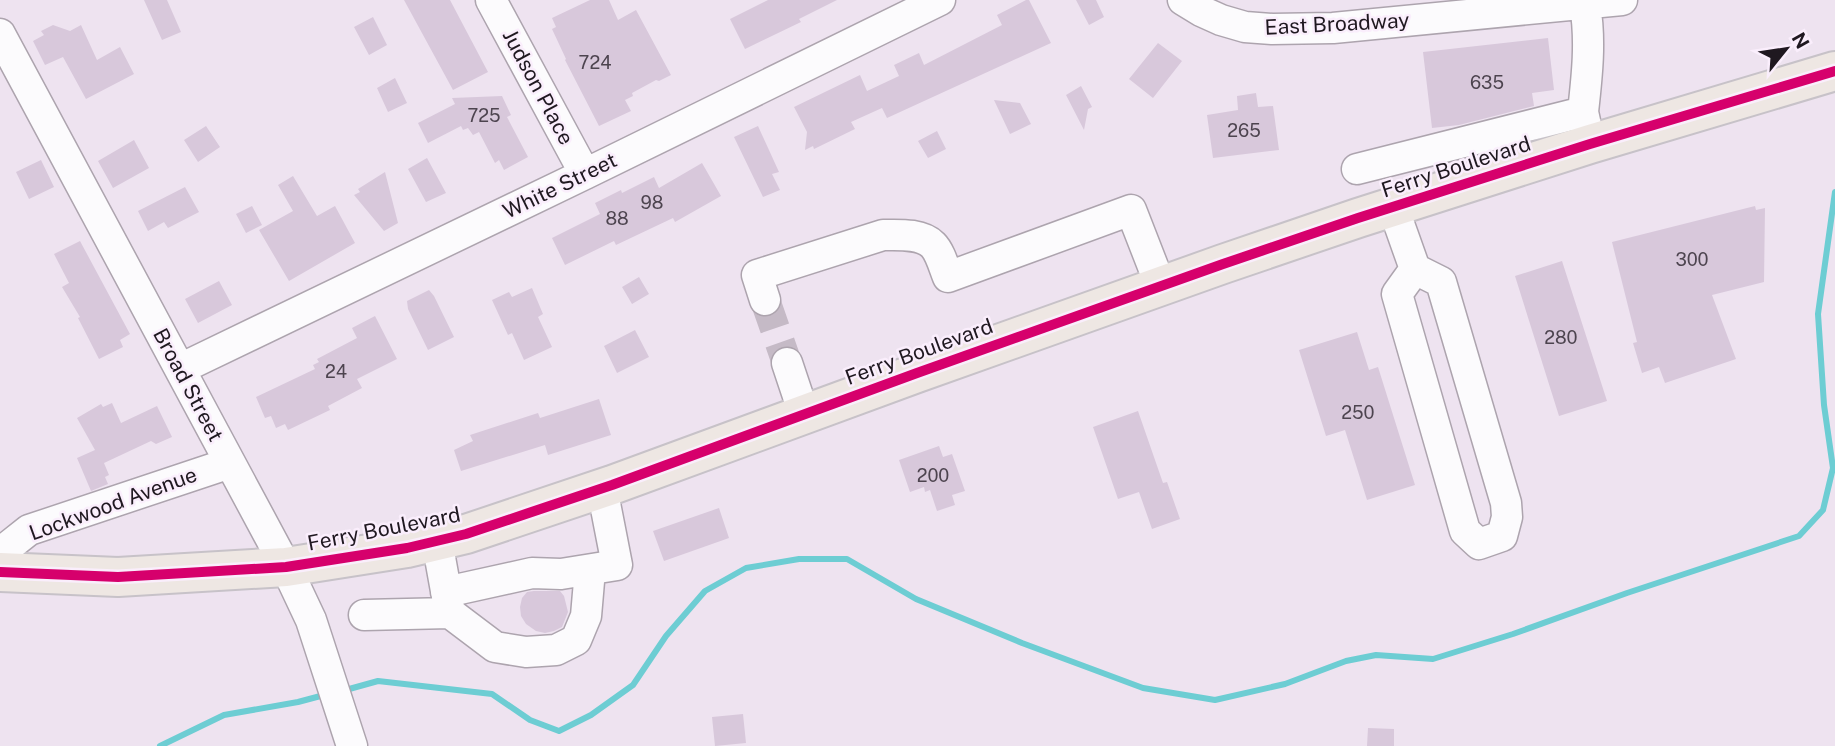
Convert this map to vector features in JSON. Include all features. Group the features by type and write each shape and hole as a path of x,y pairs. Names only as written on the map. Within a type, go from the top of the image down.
{"main road":[{"name":"Ferry Boulevard","path":"0,572 118,577 286,567 407,548 466,534 1394,207 1586,128 1835,71"}],"street":[{"name":"Judson Place","path":"491,0 585,174"},
{"name":"White Street","path":"180,369 940,0"},
{"name":"East Broadway","path":"1183,0 1222,20 1245,27 1272,29 1334,28 1622,0"},
{"path":"1357,169 1586,128 1588,23 1585,5"},
{"name":"Broad Street","path":"0,34 286,567 311,620 352,746"},
{"path":"1394,207 1415,269 1441,282 1506,503 1507,517 1502,536 1479,544 1465,531 1396,295 1415,269"},
{"path":"761,288 883,235 924,239 934,246 948,277 1131,210 1161,287"},
{"path":"787,363 804,414"},
{"name":"Lockwood Avenue","path":"0,553 29,530 230,463"},
{"path":"364,615 448,602 533,573 561,574 617,565 602,488"},
{"path":"437,541 448,602 495,647 526,652 556,650 576,640 586,616 590,570"}],"building":[{"path":"144,0 167,0 181,32 162,40"},
{"path":"404,0 450,0 488,72 453,90"},
{"path":"590,0 609,0 618,20 636,10 671,75 632,93 633,96 625,100 631,111 599,126 552,29 556,27 552,18"},
{"path":"768,0 837,0 799,19 801,22 745,49 730,19"},
{"path":"1029,0 1051,43 887,118 882,108 851,122 855,129 814,149 813,146 805,150 807,132 794,107 860,75 867,91 899,76 894,65 919,53 924,65 1002,25 997,15"},
{"path":"1076,0 1096,0 1104,17 1089,25"},
{"path":"373,17 387,45 369,55 354,27"},
{"path":"53,25 70,31 81,25 97,60 120,47 134,74 86,99 63,57 45,65 33,41 44,35 41,31"},
{"path":"1548,38 1554,90 1532,93 1534,106 1459,125 1432,128 1423,52"},
{"path":"1158,43 1182,61 1153,98 1129,79"},
{"path":"395,78 407,103 388,112 377,88"},
{"path":"1081,86 1092,107 1088,109 1084,130 1066,95"},
{"path":"1256,93 1258,107 1273,106 1279,150 1213,158 1207,115 1238,110 1237,96"},
{"path":"502,96 511,115 507,117 528,157 504,170 499,160 495,163 479,132 473,135 468,128 463,130 461,126 428,143 418,123 455,104 452,98"},
{"path":"994,100 1020,103 1031,124 1010,134"},
{"path":"206,126 220,147 198,162 184,140"},
{"path":"758,126 779,172 772,174 780,190 763,197 734,137"},
{"path":"937,131 946,149 928,158 918,141"},
{"path":"134,140 149,168 113,188 98,161"},
{"path":"427,158 446,193 426,202 408,169"},
{"path":"41,160 54,187 29,199 16,172"},
{"path":"702,163 721,196 675,222 673,218 616,245 614,241 565,265 552,238 600,214 595,203 654,177 659,188"},
{"path":"385,172 398,223 384,231 354,195 360,192 358,189"},
{"path":"293,176 317,216 335,206 355,243 289,281 259,230 293,211 278,185"},
{"path":"185,187 199,212 168,228 164,222 148,231 138,211"},
{"path":"252,206 262,225 246,233 236,214"},
{"path":"1755,206 1756,210 1765,208 1764,282 1712,295 1736,359 1665,383 1659,367 1642,373 1612,242"},
{"path":"80,241 130,334 120,340 123,347 99,359 78,318 80,317 62,287 69,283 54,254"},
{"path":"1562,261 1607,401 1559,416 1515,276"},
{"path":"639,277 649,294 632,304 622,287"},
{"path":"219,281 232,305 198,323 185,299"},
{"path":"532,288 543,314 538,317 552,347 524,360 512,333 508,335 492,300 509,292 512,297"},
{"path":"429,290 454,337 428,350 408,309 407,301"},
{"path":"375,316 397,359 357,379 362,388 328,406 330,410 288,430 285,424 276,428 271,416 265,418 256,397 315,369 313,365 319,362 317,359 357,338 352,328"},
{"path":"635,330 649,357 617,373 604,346"},
{"path":"1357,332 1369,370 1378,367 1415,485 1367,500 1345,430 1326,436 1299,350"},
{"path":"599,399 611,435 548,455 545,445 461,471 454,450 473,441 470,435 538,413 540,418"},
{"path":"112,403 121,423 157,406 172,437 156,444 151,441 104,463 109,475 105,477 108,484 91,491 77,458 95,450 77,418 101,404 103,407"},
{"path":"1138,411 1163,483 1167,482 1180,519 1152,529 1139,492 1118,499 1093,427"},
{"path":"939,446 943,457 952,454 965,491 952,495 955,505 937,511 930,490 925,492 924,487 910,492 899,460"},
{"path":"719,508 729,538 664,561 653,531"},
{"path":"560,591 564,596 568,612 562,627 545,633 526,624 521,616 522,598 527,592"},
{"path":"743,714 746,743 715,746 712,717"},
{"path":"1368,728 1394,729 1394,746 1367,746"}],"waterway":[{"path":"342,691 378,681 492,694 530,720 559,731 591,715 633,685 666,636 705,591 746,568 799,559 847,559 916,599 1022,643 1143,688 1215,700 1285,684 1346,661 1376,655 1433,659 1513,634 1799,536 1823,510 1833,468 1824,405 1818,314 1835,192"},
{"path":"160,746 224,715 328,694"}],"tunnel":[{"path":"765,300 787,363"}],"cycle path":[{"path":"0,572 118,577 286,567 407,548 466,534 612,485 917,373 1358,218 1590,144 1835,71"}]}
